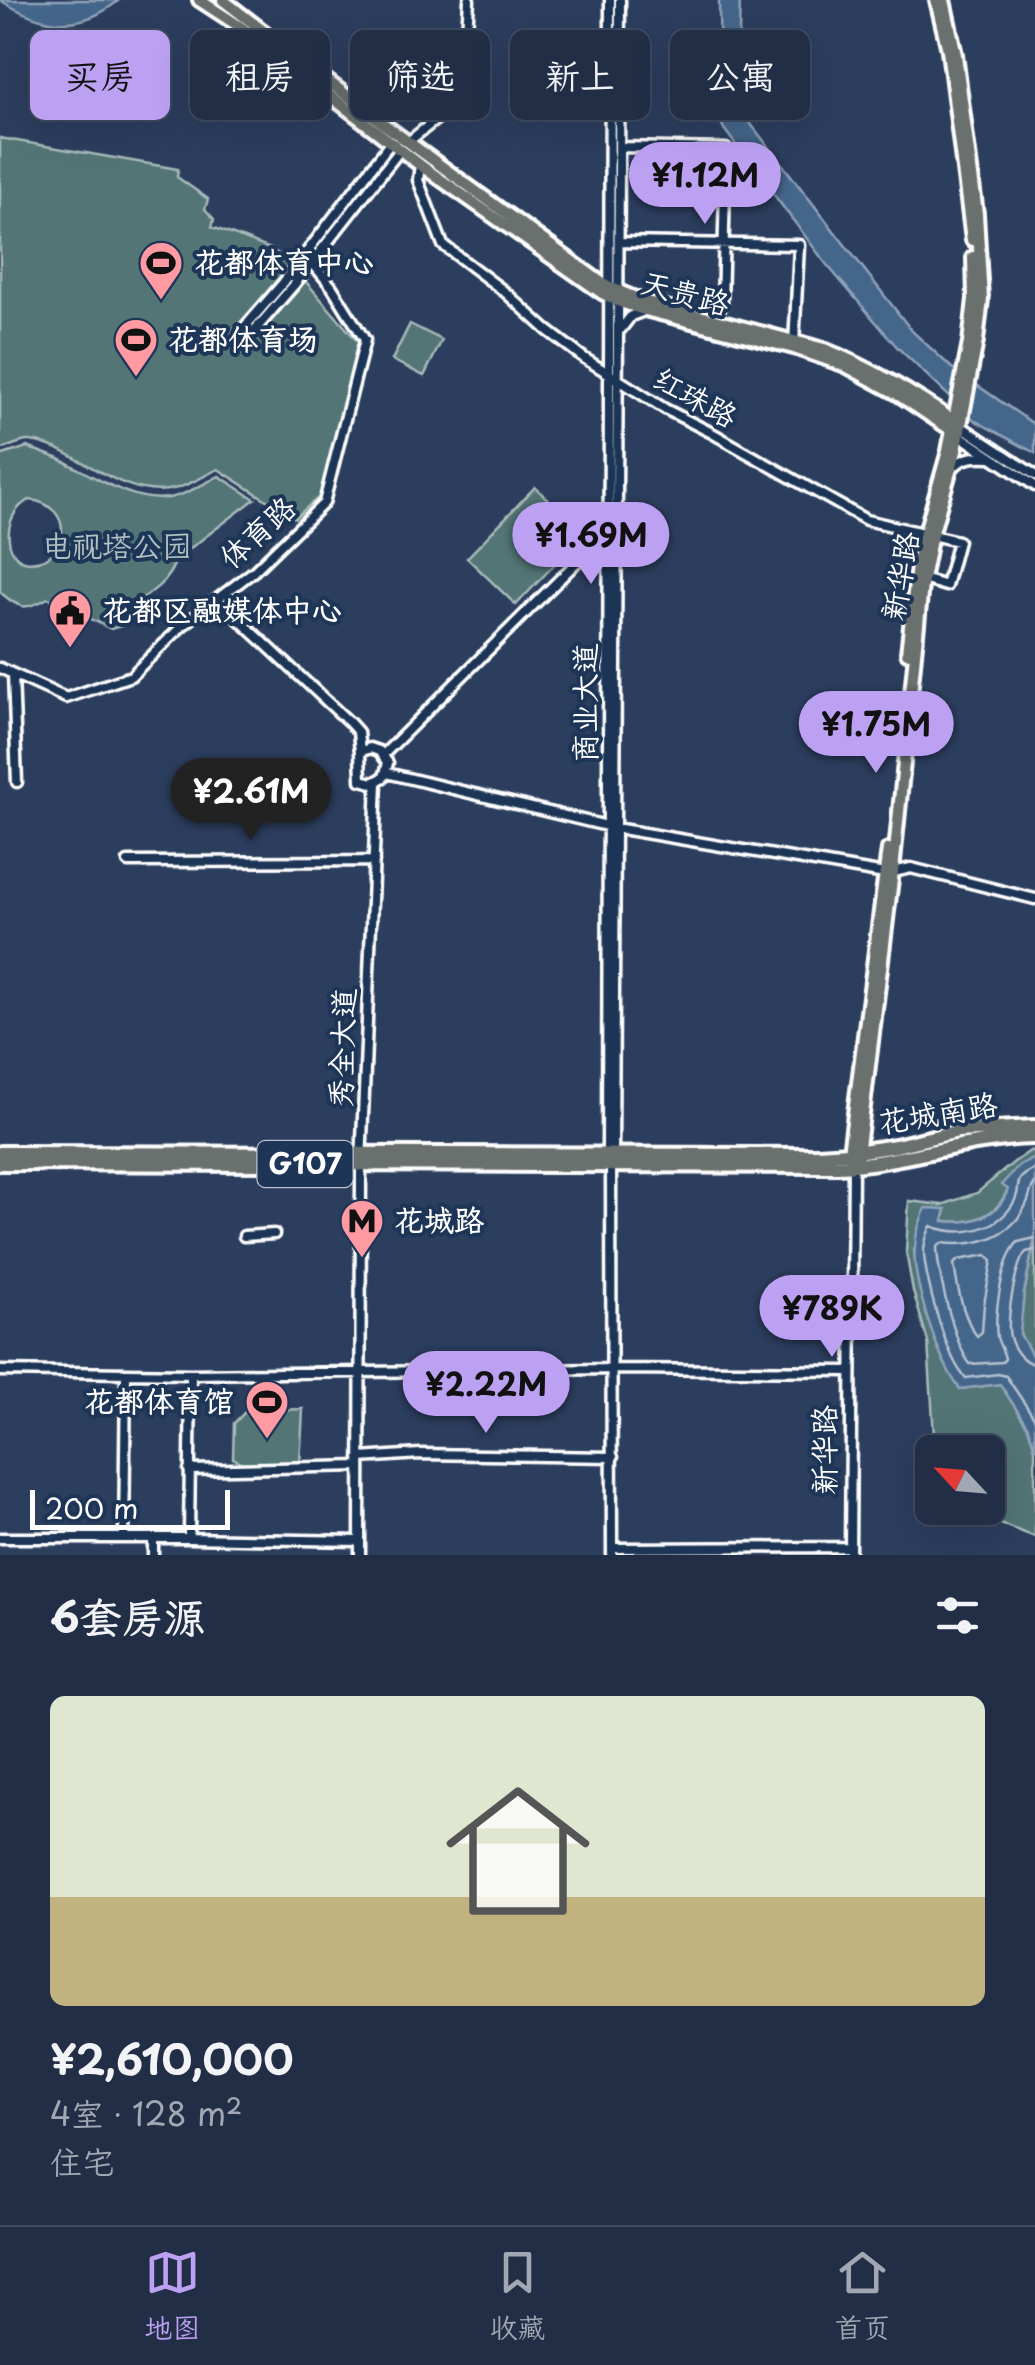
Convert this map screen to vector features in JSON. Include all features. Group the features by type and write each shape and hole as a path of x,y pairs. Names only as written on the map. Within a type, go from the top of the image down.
{"highway":[{"name":"花城南路","path":"854,1157 958,1131 1035,1127"},
{"name":"花城南路","path":"854,1157 1035,1137"},
{"name":"G107","path":"0,1153 361,1159"},
{"name":"G107","path":"0,1163 854,1157"}],"main road":[{"name":"天贵路","path":"199,0 614,294 795,344"},
{"name":"天贵路","path":"223,0 420,165 614,294 648,310 836,354 900,385 957,422"},
{"name":"新华路","path":"928,534 951,472 974,300 972,245 940,0"},
{"name":"新华路","path":"854,1157 889,873 919,578 957,422"}],"street":[{"path":"400,145 312,263 244,344 237,336 400,145 463,98 469,0"},
{"name":"商业大道","path":"610,0 610,255 618,338 614,377"},
{"name":"商业大道","path":"612,1552 614,294 620,0"},
{"path":"619,147 726,149 722,306"},
{"name":"红珠路","path":"420,165 418,180 443,245 548,330 665,409 866,520 928,534"},
{"path":"618,242 798,246 795,344"},
{"name":"体育路","path":"12,673 66,698 131,676 182,626 254,571 324,503 365,340 332,287 305,254"},
{"path":"588,274 602,272 610,255"},
{"path":"618,338 628,318 648,310"},
{"name":"天贵路","path":"957,422 992,457 1035,486"},
{"name":"天贵路","path":"957,422 1035,475"},
{"path":"951,472 965,459 992,457"},
{"path":"384,754 614,525"},
{"path":"919,578 946,586 958,541 928,534"},
{"path":"217,599 350,722 358,732 361,780 377,782 387,773 384,754 370,748 360,752"},
{"path":"0,671 12,673 17,782"},
{"path":"387,773 612,827 889,873 912,868 1035,899"},
{"name":"秀全大道","path":"360,1555 361,1159 377,782"},
{"path":"128,862 374,861"},
{"name":"新华路","path":"850,1551 854,1157"},
{"path":"244,1236 274,1234"},
{"path":"0,1370 126,1374 851,1371"},
{"path":"124,1538 126,1374"},
{"path":"189,1538 191,1374"},
{"path":"190,1470 360,1462 420,1454 612,1457"},
{"path":"0,1538 360,1541"},
{"path":"152,1538 153,1555"},
{"path":"612,1552 850,1551"}],"green space":[{"name":"花都体育中心","path":"0,138 178,169 177,177 208,199 205,209 214,219 212,227 271,249 287,260 359,343 320,496 295,518 218,469 181,487 149,490 114,479 46,445 26,441 0,450"},
{"path":"410,324 442,340 424,376 392,360"},
{"name":"电视塔公园","path":"27,447 125,492 154,499 181,494 219,476 255,499 176,559 163,582 129,608 124,625 111,629 48,598 23,606 0,592 0,456","holes":["37,501 58,517 61,538 48,557 28,562 12,550 9,527 20,506"]},
{"path":"535,487 584,533 516,605 467,558"},
{"path":"1035,1150 1035,1158 1020,1165 1002,1185 1008,1188 990,1212 973,1220 943,1221 946,1210 914,1250 929,1323 950,1374 960,1389 1000,1384 1028,1427 1035,1448 1035,1537 1003,1525 1005,1435 934,1435 928,1342 906,1252 909,1201 942,1205 977,1193"},
{"path":"1035,1237 1035,1361 1020,1334"},
{"name":"花都体育馆","path":"303,1409 300,1465 246,1465 233,1458 234,1423 246,1411"}],"water":[{"path":"0,0 119,0 90,18 60,22 30,16"},
{"path":"719,0 740,0 739,30 719,30"},
{"path":"720,120 748,120 912,331 952,368 1035,425 1035,453 974,420 898,348 827,265"},
{"path":"1035,1158 1035,1237 1020,1334 1035,1361 1035,1448 1028,1427 1000,1384 960,1389 928,1320 915,1261 916,1236 926,1208 946,1209 943,1221 983,1217 1004,1199 1008,1189 1001,1185 1020,1165"}],"place":[{"name":"花都体育中心","path":"161,301"},
{"name":"花都体育场","path":"136,378"},
{"name":"花都区融媒体中心","path":"70,649"},
{"name":"花城路","path":"362,1259"},
{"name":"花都体育馆","path":"267,1440"}]}
